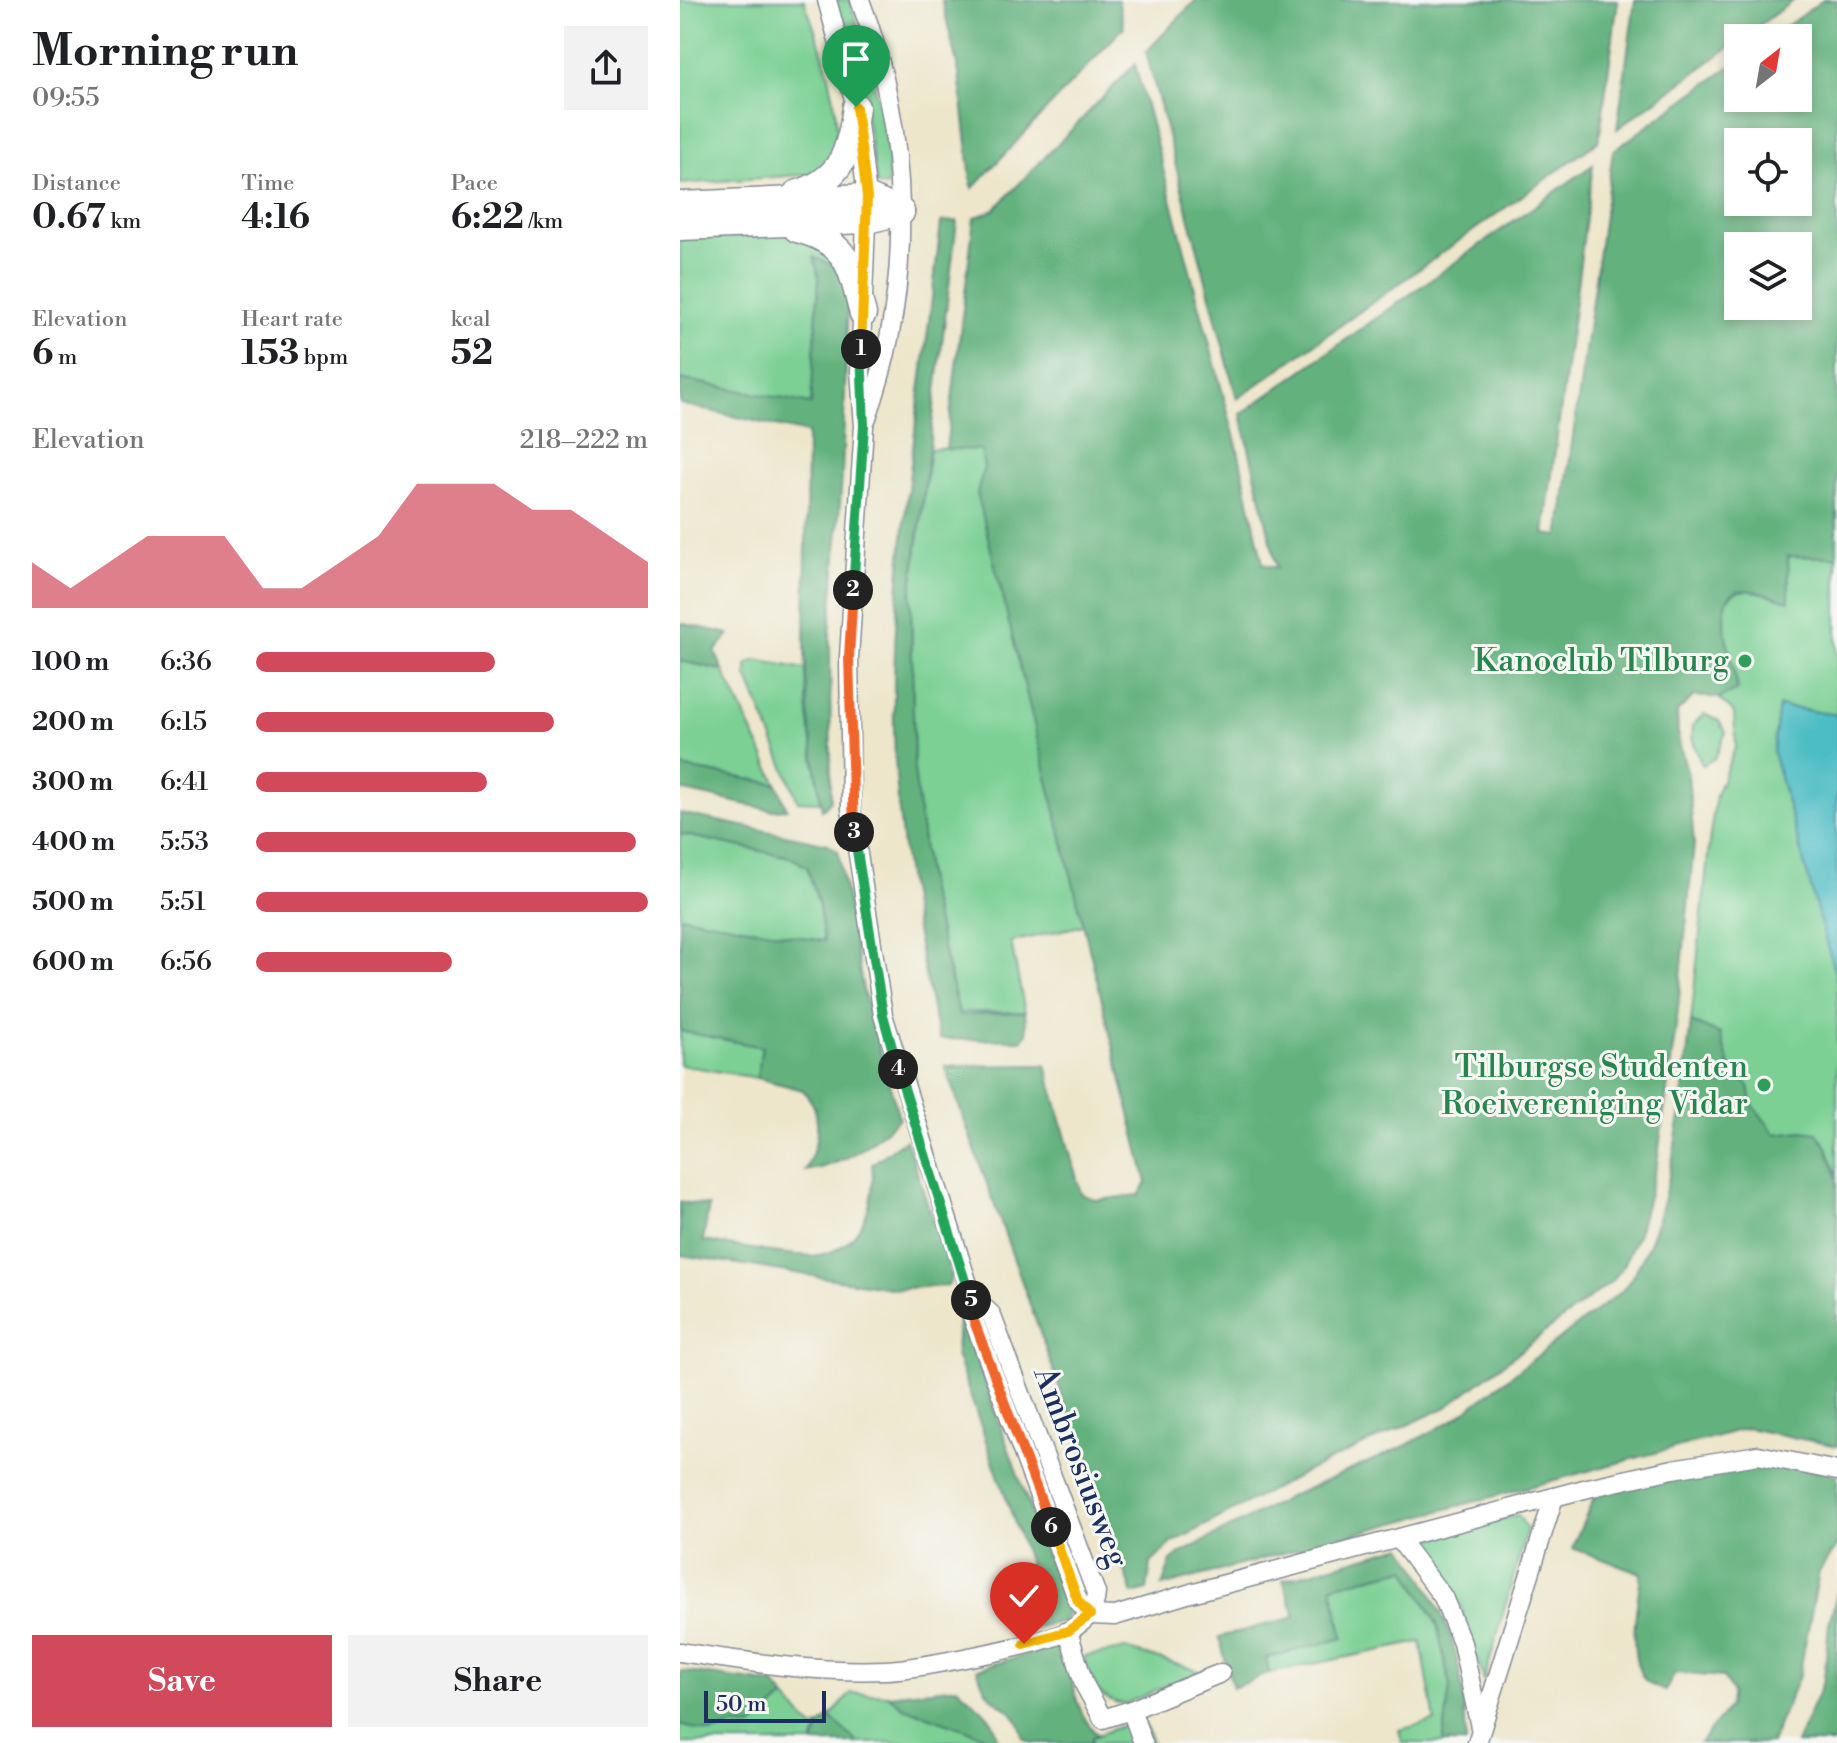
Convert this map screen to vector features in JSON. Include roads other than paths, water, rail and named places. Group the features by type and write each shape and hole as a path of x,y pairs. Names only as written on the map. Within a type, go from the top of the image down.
{"highway":[{"path":"680,227 776,212 836,173 848,154 856,107"},
{"path":"680,205 776,212 867,209 901,212"},
{"path":"776,212 836,244 848,261 863,314"}],"street":[{"name":"Ambrosiusweg","path":"827,0 856,107 867,209 860,371 864,426 849,657 851,809 883,1015 972,1297 991,1314 1096,1593 1090,1615"},
{"name":"Ambrosiusweg","path":"860,0 889,92 901,212 892,321 881,375 864,426"},
{"path":"680,1652 842,1670 889,1670 1024,1644 1068,1631 1090,1615 1115,1616 1554,1497 1673,1469 1758,1455 1837,1471"},
{"path":"1479,1736 1554,1497"},
{"path":"1399,1539 1443,1597 1462,1643 1479,1736"},
{"path":"1068,1631 1084,1684 1103,1719 1221,1673"},
{"path":"1131,1710 1143,1743"}],"water":[{"path":"1779,706 1837,715 1837,981 1773,752"}],"place":[{"name":"Kanoclub Tilburg","path":"1745,661"},
{"name":"Tilburgse Studenten Roeivereniging Vidar","path":"1764,1085"}]}
